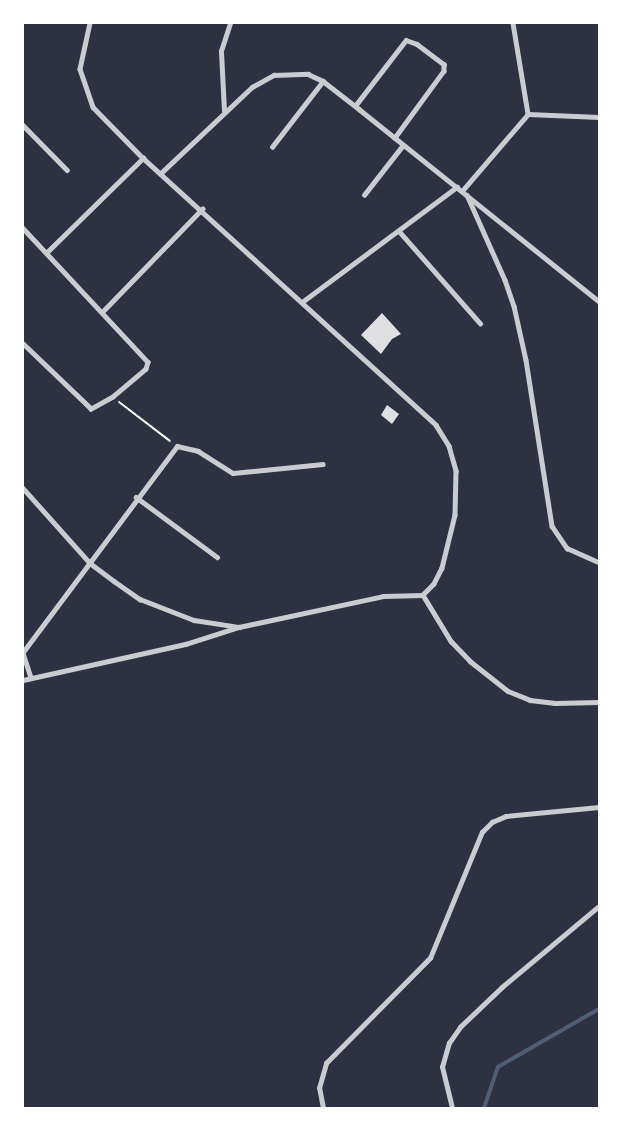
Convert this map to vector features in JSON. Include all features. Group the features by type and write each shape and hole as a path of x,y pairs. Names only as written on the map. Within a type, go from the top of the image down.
{"street":[{"path":"23,680 186,644 239,627 383,596 423,595 434,584 442,568 456,507 456,471 449,446 436,425 143,158 93,107 83,86 80,69 90,23"},
{"path":"224,112 222,51 230,23"},
{"path":"302,302 398,231 462,191 528,114 513,23"},
{"path":"355,106 406,40 417,44 444,64 444,71 395,138"},
{"path":"161,173 252,87 274,75 308,75 323,81 599,301"},
{"path":"272,147 323,81"},
{"path":"528,114 599,117"},
{"path":"23,125 67,170"},
{"path":"364,195 403,145"},
{"path":"46,253 143,158"},
{"path":"462,191 505,280 514,306 552,526 567,548 599,562"},
{"path":"102,312 202,209"},
{"path":"23,228 147,358 146,369 97,408 85,405 23,344"},
{"path":"398,231 480,323"},
{"path":"31,677 23,653 136,497 177,446 198,451 227,471 240,474 323,464"},
{"path":"23,488 90,562 140,599 166,611 239,627"},
{"path":"136,497 217,557"},
{"path":"423,595 460,651 508,691 530,700 555,703 599,702"},
{"path":"323,1108 319,1088 326,1063 430,958 482,832 492,822 506,816 599,807"},
{"path":"452,1108 442,1067 449,1043 460,1027 502,987 599,906"}],"path":[{"path":"113,397 177,446"}],"building":[{"path":"382,313 401,334 392,339 381,354 361,335"},
{"path":"387,405 399,414 392,424 381,415"}],"waterway":[{"path":"484,1108 498,1067 599,1009"}]}
